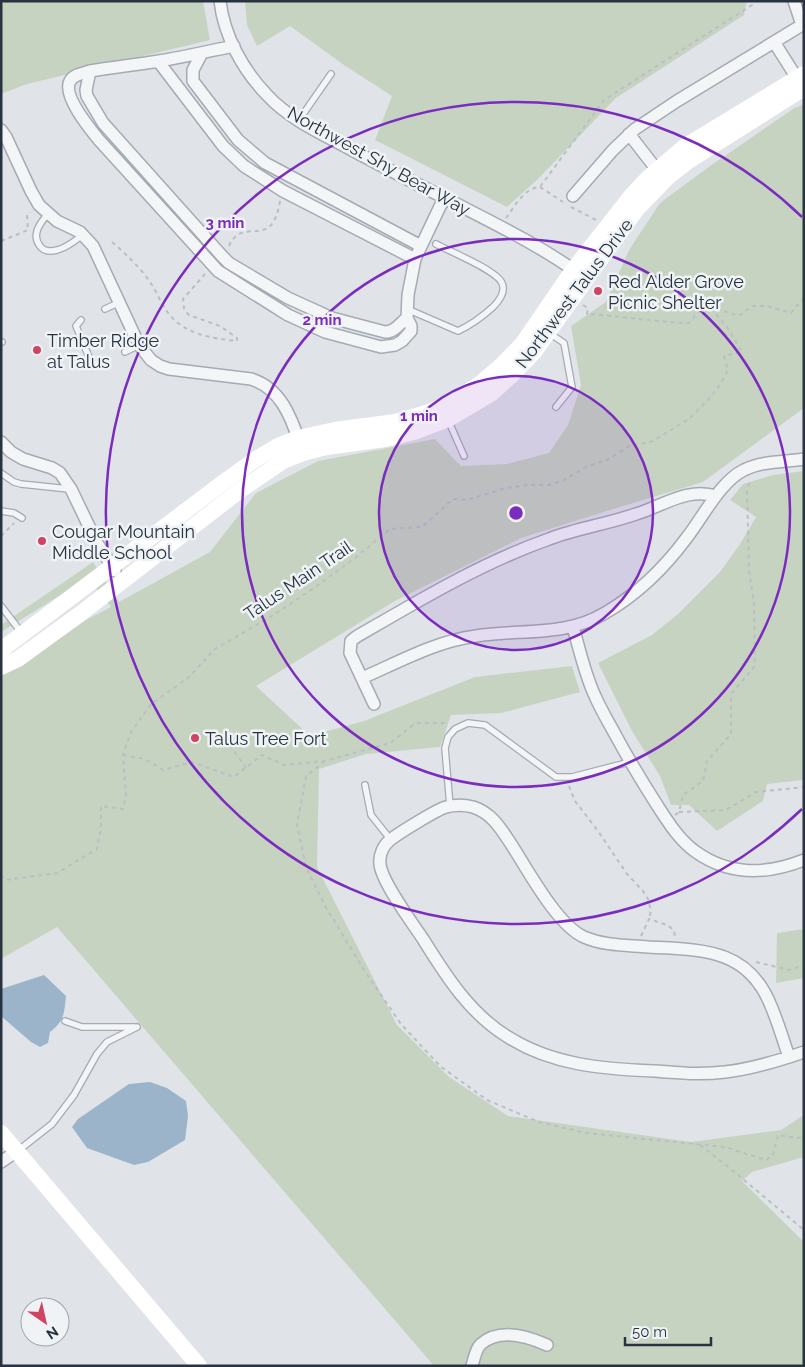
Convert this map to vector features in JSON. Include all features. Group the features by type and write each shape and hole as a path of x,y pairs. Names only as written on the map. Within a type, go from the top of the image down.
{"street":[{"name":"Northwest Shy Bear Way","path":"220,1 228,32 250,75 284,111 444,198 500,225 550,254 579,274"},
{"path":"573,196 613,150 649,118 803,25 794,1"},
{"path":"774,42 802,82"},
{"path":"234,46 158,61 90,71 74,77 69,82 68,89 84,121 99,140 212,266 233,282 288,315 325,332 381,347 395,345 402,341 411,331 407,314 408,295 415,259 444,198"},
{"path":"202,53 193,70 193,81 238,140 275,170 421,246"},
{"path":"158,61 223,146 244,166 283,191 415,259"},
{"path":"90,71 86,90 87,96 103,123 229,262 288,298 332,318 390,332 395,329 407,314"},
{"name":"Northwest Talus Drive","path":"1,650 256,459 278,446 326,446 406,434 448,419 492,393 534,352 571,298 579,274 632,195 684,147 802,82"},
{"name":"Northwest Talus Drive","path":"1,667 18,659 33,648 262,474 283,461 300,445 335,430 395,422 440,408 477,386 503,364 579,274 668,177 802,82"},
{"path":"1,130 39,204 48,214 83,235 93,246 139,345 151,360 169,369 251,379 261,382 275,393 281,402 300,445"},
{"path":"629,134 657,170"},
{"path":"1,442 11,452 23,459 52,468 60,473 71,489 91,532 112,567 123,581"},
{"path":"362,678 425,650 449,642 475,636 574,628 605,614 642,587 658,571 688,537 716,496 737,474 753,466 804,459"},
{"path":"374,704 350,653 351,641 471,573 550,538 620,520 687,495 705,493 716,496"},
{"path":"574,628 586,674 595,697 630,762 667,820 687,845 717,863 740,871 780,869 804,860"},
{"path":"789,1057 765,992 741,965 728,958 701,950 607,944 581,936 572,930 557,914 498,825 483,812 472,807 450,806 436,812 390,840 381,853 380,864 388,884 457,990 486,1021 523,1046 545,1056 571,1063 696,1074 752,1068 789,1057 804,1052"},
{"path":"1,1133 199,1366"},
{"path":"1,1162 17,1152"},
{"path":"472,1366 480,1345 492,1337 501,1334 533,1339 547,1345"}],"lane":[{"path":"298,120 330,74"},
{"path":"48,214 39,225 36,235 37,241 44,250 52,251 61,248 83,235"},
{"path":"407,314 458,331 470,326 487,312 498,302 503,293 503,285 496,275 436,244"},
{"path":"105,309 120,302"},
{"path":"81,320 76,326 89,358 96,364 101,363"},
{"path":"548,332 564,343 572,387 556,407"},
{"path":"125,352 139,345"},
{"path":"448,419 464,456"},
{"path":"1,472 14,482 21,484 71,489"},
{"path":"1,511 14,513 18,520"},
{"path":"1,606 33,648"},
{"path":"450,806 445,748 448,736 455,729 468,723 485,725 556,777 566,778 630,762"},
{"path":"365,785 371,815 390,840"},
{"path":"17,1152 52,1124 74,1095 97,1054 107,1042 137,1027 82,1027 65,1021"}],"path":[{"path":"500,225 526,192 534,187 540,187 604,100 752,5 752,1"},
{"path":"222,256 233,238 240,232 266,230 273,224 278,213 283,191"},
{"path":"1,241 28,230 27,215 32,210"},
{"path":"112,242 140,269 152,285 163,307 181,326 204,336 237,341 237,338 220,326 189,314 184,309 184,299 197,281 212,266"},
{"path":"571,298 588,308 587,314 689,323 699,312 708,306 740,316 752,306 767,306 791,313 804,298"},
{"name":"Talus Main Trail","path":"1,875 5,880 58,873 97,849 101,827 101,806 123,809 126,795 123,755 131,732 151,704 188,678 215,649 312,590 390,529 422,527 453,499 467,500 506,488 549,485 562,481 586,467 609,460 629,446 651,442 689,419 708,401 728,370 724,356 742,352 727,327 708,306"},
{"path":"679,812 684,795 703,781 707,761 731,734 731,694 755,666 754,605 749,570 747,492 751,474"},
{"path":"1,536 18,520"},
{"path":"123,755 145,759 163,770 192,762 234,777 262,755 284,765 325,761 390,743 416,723 468,723"},
{"path":"195,738 212,732 231,747 246,768"},
{"path":"566,778 576,801 627,874 648,899 651,911 640,936"},
{"path":"667,820 679,812 726,810 756,792 804,787"},
{"path":"649,919 667,925 674,930 675,939"},
{"path":"751,963 754,962 789,970 804,965"},
{"path":"698,1144 804,1230"}],"green space":[{"path":"1,1 203,1 210,40 27,84 1,94"},
{"path":"245,1 747,1 744,15 616,98 538,179 507,207 375,140 392,96 344,65 290,26 257,46 247,25"},
{"path":"804,104 804,408 703,482 521,538 395,601 256,686 310,736 364,721 475,677 572,666 580,692 501,713 451,715 440,747 366,754 319,769 317,867 397,1025 449,1077 508,1116 691,1142 781,1130 804,1115 804,1157 752,1172 742,1181 804,1242 804,1366 434,1366 57,927 1,959 1,675 86,620 111,607 88,578 1,632 1,625 93,562 119,602 210,552 256,493 318,461 435,439 461,466 507,464 549,453 568,425 581,385 571,326 606,302 629,250 660,203 710,166 793,109"},
{"path":"804,471 804,780 767,784 763,801 717,831 689,805 671,805 660,776 632,731 598,663 652,635 678,614 720,572 756,517 730,500 743,484 773,475"},
{"path":"804,929 804,978 776,983 777,933"}],"water":[{"path":"44,975 66,996 61,1020 50,1032 48,1043 40,1047 31,1042 1,1016 1,989"},
{"path":"150,1082 167,1088 186,1101 188,1116 185,1140 148,1162 134,1165 87,1148 72,1127 78,1119 129,1084"}],"place":[{"name":"Red Alder Grove Picnic Shelter","path":"598,291"},
{"name":"Timber Ridge at Talus","path":"37,350"},
{"name":"Cougar Mountain Middle School","path":"42,541"},
{"name":"Talus Tree Fort","path":"195,738"}]}
